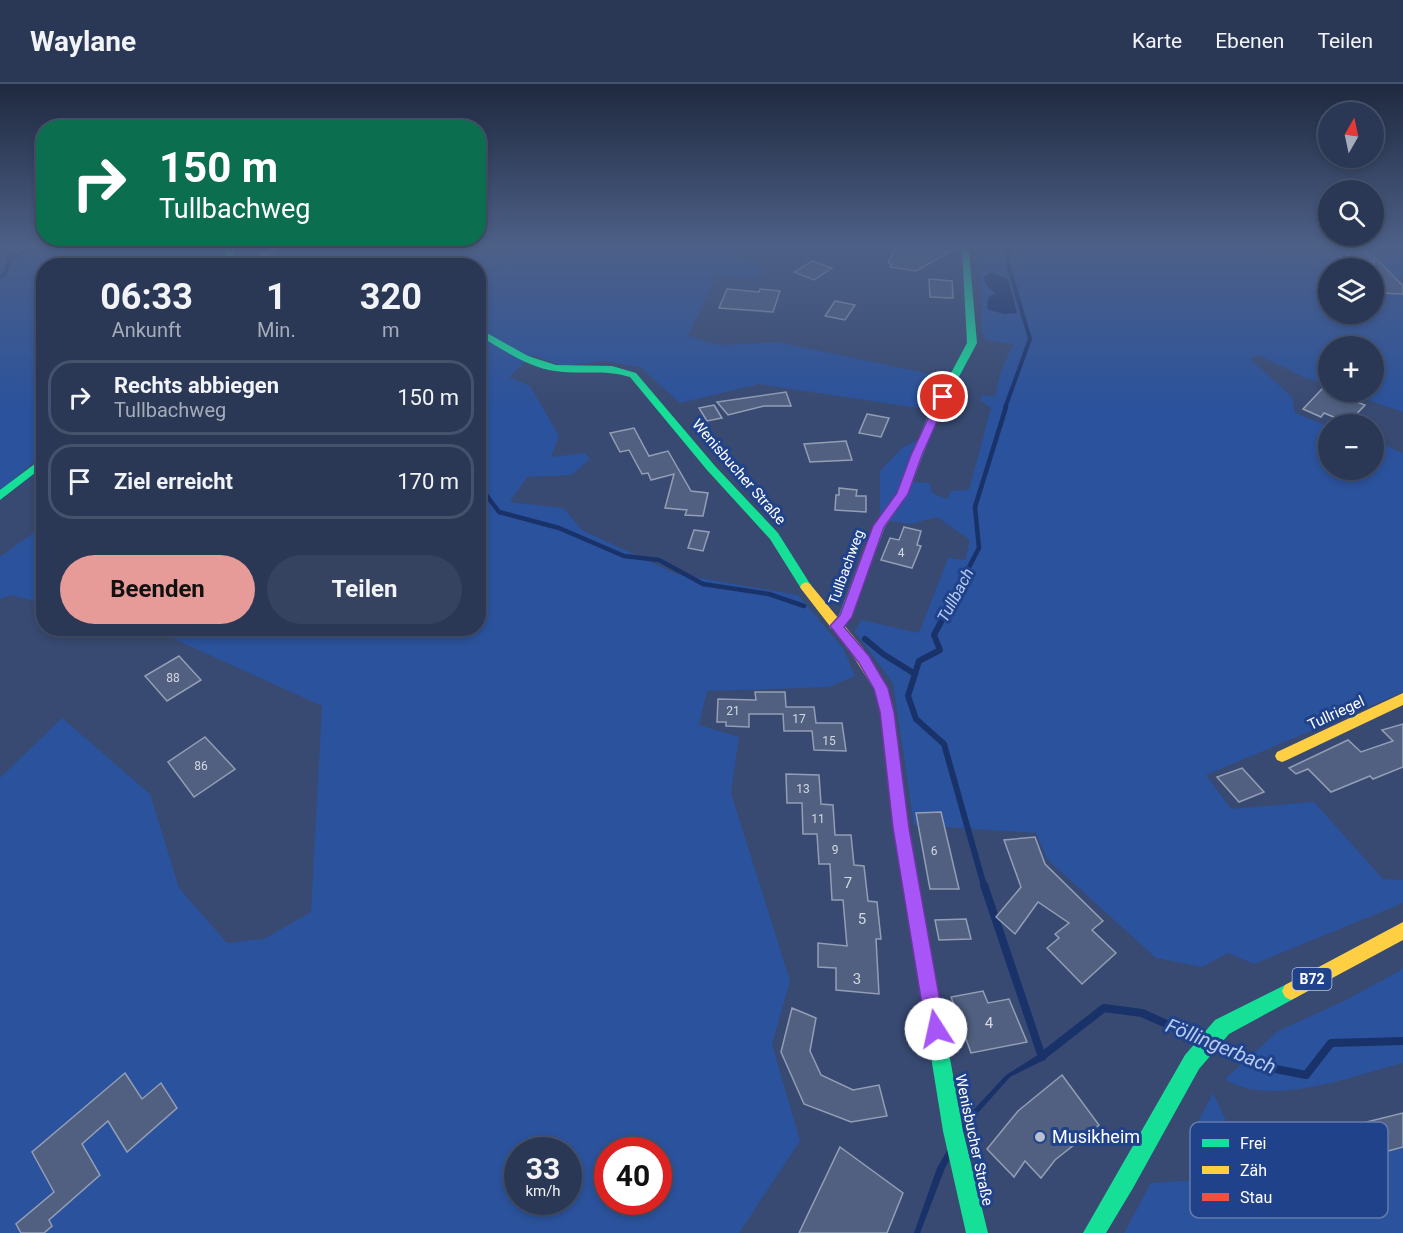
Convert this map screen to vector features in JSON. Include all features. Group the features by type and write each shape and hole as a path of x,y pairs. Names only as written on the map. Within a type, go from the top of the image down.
{"street":[{"name":"Tullbachweg","path":"837,626 845,617 879,526 902,494 932,418 972,343 969,300"},
{"name":"Wenisbucher Straße","path":"486,336 525,358 555,368 612,369 633,375 711,468 768,528 782,547 800,580 858,652 875,677 881,688 887,712 901,828 953,1131 977,1233"},
{"path":"0,496 36,467"},
{"name":"Tullriegel","path":"1282,756 1403,699"},
{"name":"B72","path":"1094,1233 1126,1181 1192,1062 1222,1027 1403,931"}],"shaded area":[{"path":"0,300 36,300 36,460 0,491"},
{"path":"486,300 706,300 688,336 719,345 777,342 930,374 919,408 759,384 680,403 640,367 604,361 563,366 533,355 509,377 530,386 559,436 551,457 585,453 590,459 571,475 527,477 510,502 563,508 582,530 676,574 798,595 843,648 855,676 829,687 707,691 699,725 739,737 731,793 790,981 772,1044 800,1141 739,1233 0,1233 0,778 62,718 150,794 179,888 227,943 264,939 311,912 322,706 168,636 486,636"},
{"path":"980,300 1318,300 1318,324 1384,324 1384,300 1403,300 1403,412 1374,402 1384,402 1384,336 1318,336 1318,382 1260,356 1249,358 1292,397 1295,413 1318,422 1318,480 1384,480 1384,445 1403,453 1403,692 1206,775 1231,809 1314,802 1383,879 1403,880 1403,903 1254,964 1228,953 1202,967 1156,958 1047,859 1036,833 914,825 893,683 855,632 861,620 919,633 948,558 965,560 970,540 937,517 910,524 880,519 880,471 902,448 933,433 911,482 930,483 932,493 947,499 951,491 969,490 991,408 980,400 983,395 995,397 1000,374 1013,344 986,340 982,332"},
{"path":"988,300 1013,300 1017,313 1004,314 987,309"},
{"path":"36,531 36,601 11,595 0,599 0,557"},
{"path":"1403,969 1403,1063 1313,1087 1288,1090 1265,1091 1244,1087 1225,1079 1278,1031 1346,1000"},
{"path":"1041,1053 1044,1060 1010,1077 969,1123 945,1168 920,1233 914,1233 937,1168 966,1118 1006,1075"},
{"path":"1213,1093 1227,1122 1198,1122"},
{"path":"1403,1147 1403,1233 1124,1233 1151,1183 1190,1181 1190,1218 1388,1218 1388,1150"}],"building":[{"path":"723,300 777,300 773,312 719,308"},
{"path":"835,301 855,305 845,320 825,316"},
{"path":"786,392 791,406 764,406 728,415 717,402"},
{"path":"1318,393 1318,402 1357,402 1365,405 1356,414 1324,413 1318,416 1303,409"},
{"path":"714,405 722,418 707,421 699,408"},
{"path":"867,414 889,418 881,437 859,433"},
{"path":"634,428 649,456 668,451 691,491 708,493 703,516 685,515 687,510 665,508 674,474 651,480 648,473 642,474 629,450 620,452 610,433"},
{"path":"846,441 852,460 810,462 804,444"},
{"path":"839,488 857,490 856,496 866,496 866,512 835,510"},
{"path":"904,527 921,531 917,545 921,546 912,568 881,560 890,538 899,540"},
{"path":"694,530 709,532 703,551 688,548"},
{"path":"179,656 201,680 167,701 145,676"},
{"path":"755,692 785,692 786,707 814,707 816,723 842,723 846,751 814,750 812,731 784,731 783,714 749,714 749,727 726,726 726,722 717,722 718,699 756,700"},
{"path":"1403,724 1403,767 1373,779 1370,776 1331,792 1308,769 1296,774 1289,768 1348,740 1361,752 1393,741 1382,730"},
{"path":"205,737 235,769 194,797 168,762"},
{"path":"1242,768 1264,792 1239,802 1217,777"},
{"path":"786,774 819,775 821,804 833,805 835,835 851,835 854,865 864,866 868,901 877,902 881,939 876,939 879,994 836,990 836,968 818,967 818,943 847,946 843,900 832,900 830,864 819,864 817,834 803,834 802,803 787,803"},
{"path":"941,812 959,889 930,889 916,813"},
{"path":"1035,837 1045,864 1103,921 1092,930 1116,953 1082,984 1047,948 1059,938 1055,934 1069,923 1038,902 1015,934 996,917 1021,887 1004,840"},
{"path":"966,919 971,939 939,940 935,920"},
{"path":"983,991 988,1003 1009,999 1027,1042 971,1053 951,997"},
{"path":"792,1008 816,1018 810,1051 821,1075 853,1090 879,1085 887,1116 851,1122 804,1104 781,1052"},
{"path":"125,1073 142,1099 161,1083 177,1108 127,1152 108,1121 82,1144 100,1175 49,1220 52,1226 44,1233 21,1233 16,1224 54,1192 32,1152"},
{"name":"Musikheim","path":"1062,1075 1099,1125 1055,1160 1041,1178 1025,1161 1014,1177 987,1149 1018,1111"},
{"path":"1403,1113 1403,1147 1388,1151 1388,1122 1367,1122"},
{"path":"840,1147 903,1193 887,1233 799,1233"}],"waterway":[{"name":"Tullbach","path":"1005,408 1030,339 1018,300"},
{"name":"Tullbach","path":"943,617 979,548 975,507 1006,407"},
{"path":"486,495 499,512 559,528 624,556 659,560 703,584 769,594 804,606"},
{"name":"Tullbach","path":"915,674 919,661 940,650 934,635 944,616"},
{"path":"865,639 883,654 915,674"},
{"name":"Tullbach","path":"915,674 908,696 916,719 944,744 984,886"},
{"name":"Tullbach","path":"984,885 1042,1056"},
{"name":"Föllingerbach","path":"1042,1056 1104,1008 1142,1013 1196,1037"},
{"name":"Föllingerbach","path":"1221,1048 1266,1067 1306,1075 1331,1043 1403,1041"}],"traffic: fast":[{"path":"836,626 845,617 879,526 902,494 932,418 972,343 969,300"},
{"path":"486,336 525,358 555,368 612,369 633,375 711,468 774,536 806,587"},
{"path":"0,496 36,467"},
{"path":"913,896 953,1131 977,1233"},
{"path":"1094,1233 1126,1181 1192,1062 1222,1027 1291,991"}],"traffic: slow":[{"path":"806,587 858,652 881,688 887,712 901,828 913,896"},
{"path":"1282,756 1403,699"},
{"path":"1291,991 1403,931"}],"place":[{"name":"Musikheim","path":"1040,1137"}],"route":[{"path":"936,1029 901,828 887,712 881,688 875,677 837,626 845,617 860,582 879,526 902,494 916,455 943,397"}]}
